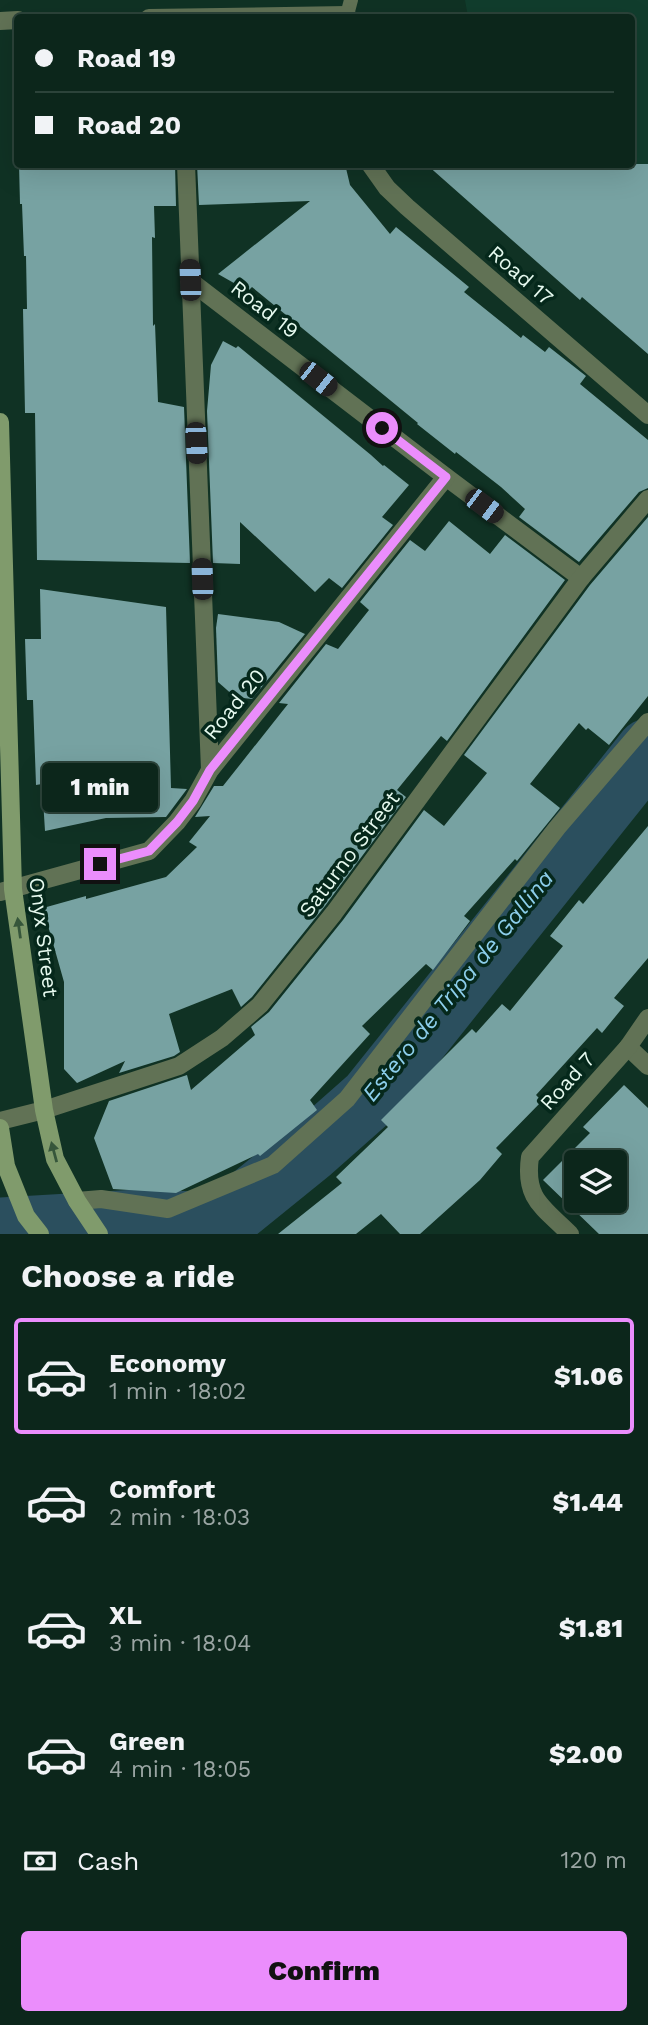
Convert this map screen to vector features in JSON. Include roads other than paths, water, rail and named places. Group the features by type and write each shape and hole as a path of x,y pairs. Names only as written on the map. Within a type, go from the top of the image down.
{"main road":[{"name":"Onyx Street","path":"0,422 6,891 55,1159 80,1207 99,1234"},
{"path":"0,1128 6,1166 26,1216 40,1234"}],"street":[{"path":"265,14 349,11"},
{"path":"186,168 210,770"},
{"name":"Road 17","path":"373,168 387,188 407,207 648,415"},
{"name":"Road 19","path":"190,280 581,578"},
{"name":"Road 20","path":"6,891 149,851 177,822 193,801 210,770 446,477"},
{"name":"Saturno Street","path":"0,1121 44,1110 179,1066 222,1038 260,1005 334,913 581,578 648,499"},
{"path":"80,1207 101,1199 168,1209 273,1165 347,1099 557,828 648,722"},
{"name":"Road 7","path":"570,1234 535,1199 527,1177 530,1157 628,1047 648,1018"},
{"path":"628,1047 648,1066"}],"waterway":[{"name":"Estero de Tripa de Gallina","path":"0,1229 138,1221 197,1223 232,1214 371,1097 648,750"}]}
